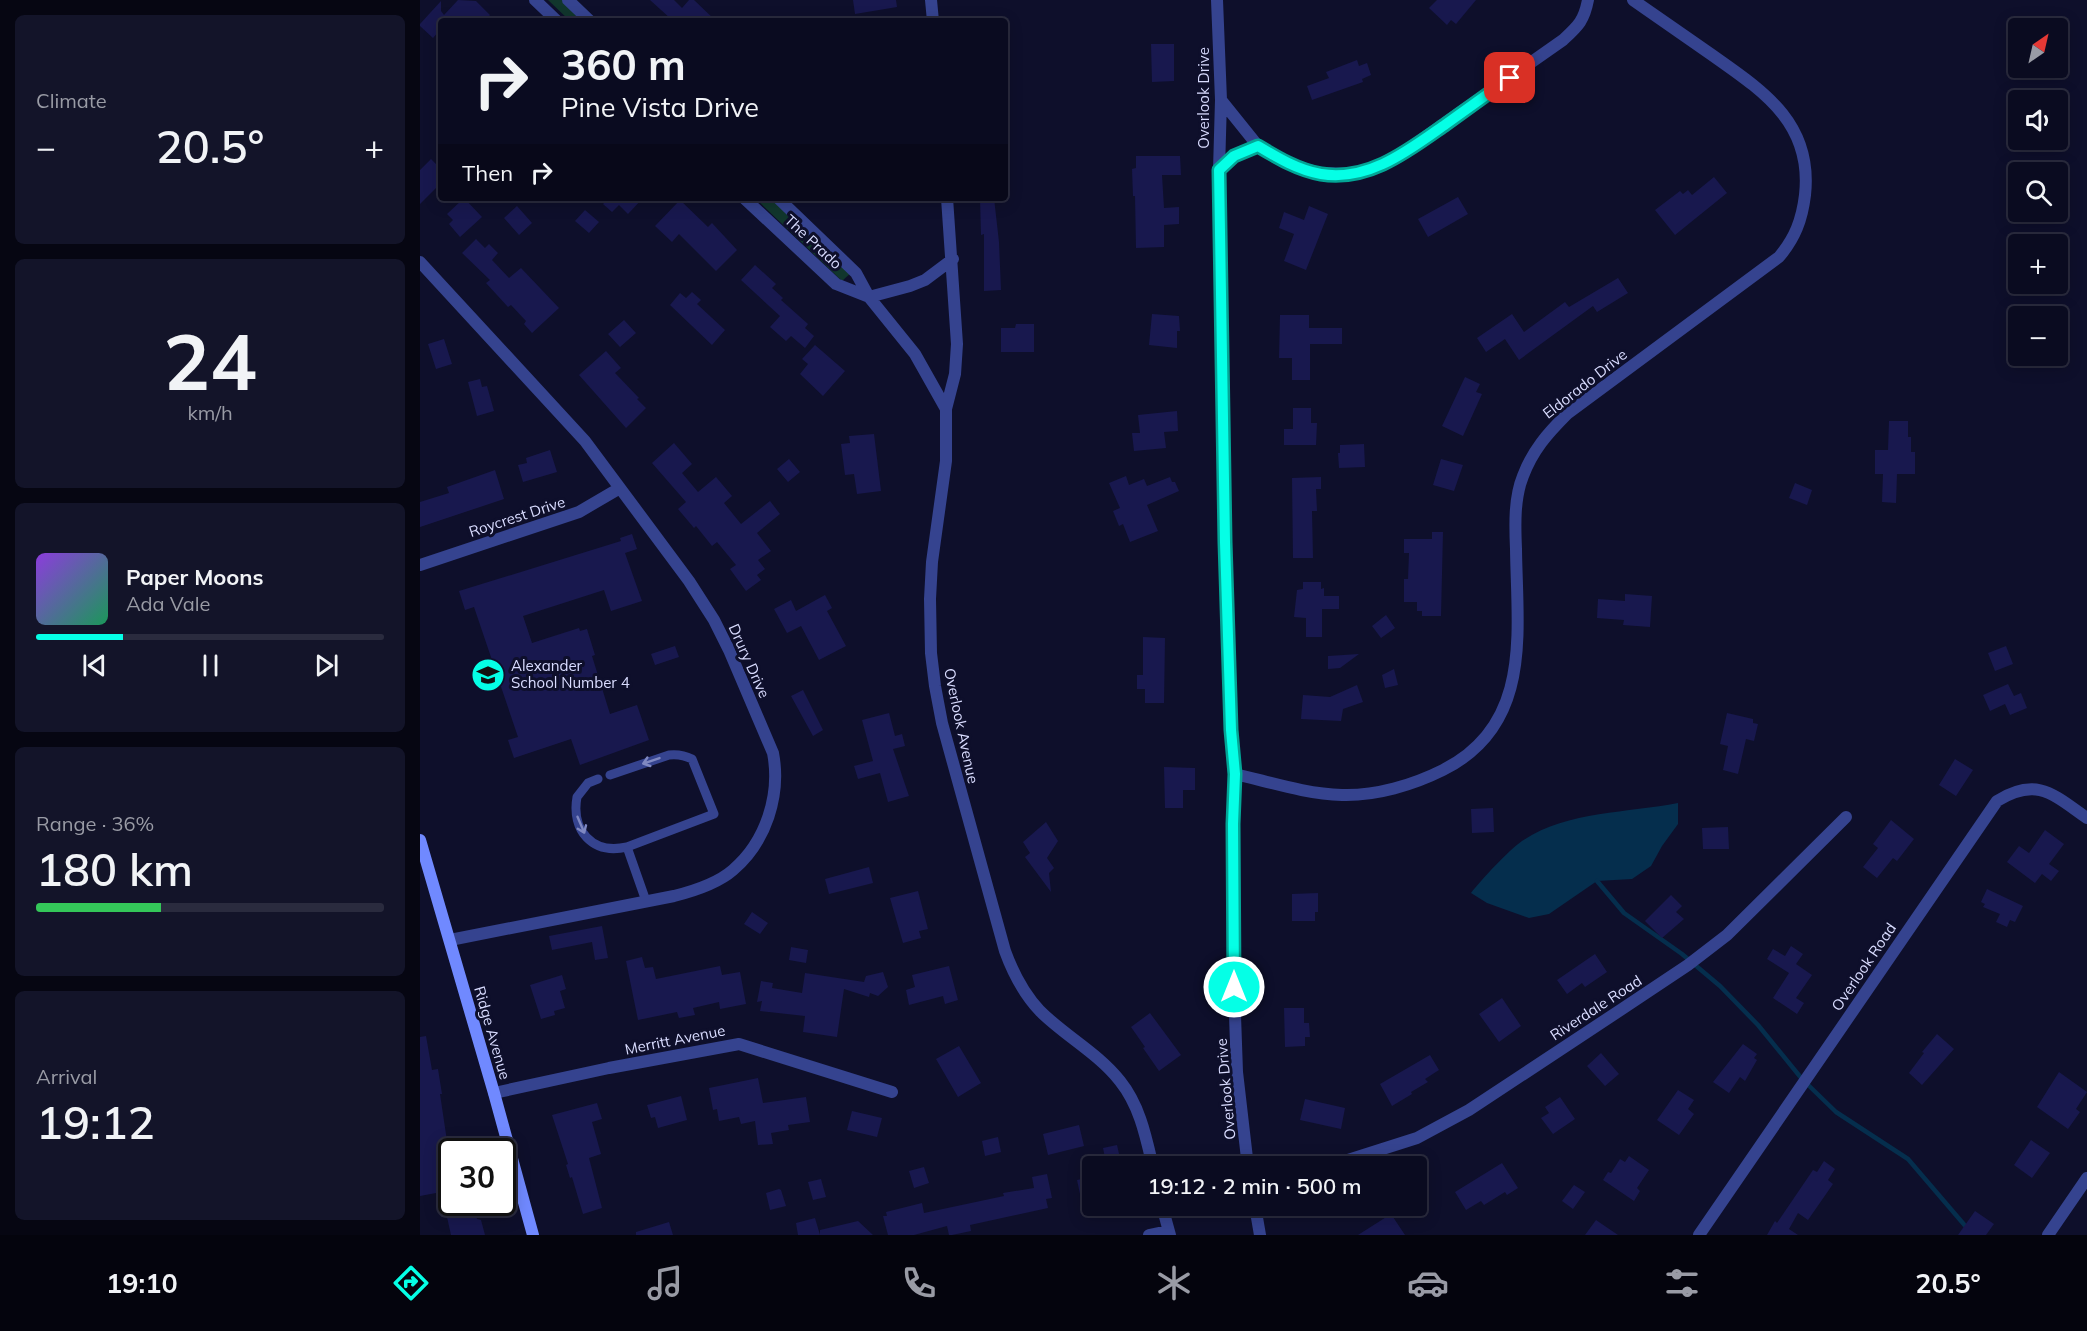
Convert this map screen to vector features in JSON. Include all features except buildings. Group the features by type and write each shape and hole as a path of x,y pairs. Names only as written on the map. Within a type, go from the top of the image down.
{"street":[{"path":"535,0 554,18"},
{"path":"568,0 587,18"},
{"path":"931,0 933,18"},
{"name":"Overlook Drive","path":"1217,0 1221,100 1219,170 1225,554 1231,730 1235,774 1234,987 1237,1072 1247,1156"},
{"path":"1221,100 1258,146 1289,164 1319,174 1351,174 1374,168 1394,159 1421,141 1563,40 1580,24 1585,15 1588,0"},
{"name":"Eldorado Drive","path":"1235,774 1285,786 1343,795 1383,791 1425,779 1456,763 1472,751 1500,717 1513,683 1518,648 1515,525 1517,504 1522,478 1536,448 1567,414 1779,256 1796,234 1804,206 1806,175 1797,139 1787,119 1760,88 1633,0"},
{"path":"1219,170 1234,156 1258,146"},
{"name":"The Prado","path":"747,201 836,284 869,297"},
{"name":"The Prado","path":"781,201 856,273 869,297 915,354 946,409"},
{"name":"Overlook Avenue","path":"947,201 957,344 955,374 946,409 946,461 932,562 930,599 931,653 940,714 1005,951 1013,972 1039,1010 1120,1080 1138,1110 1150,1156"},
{"path":"869,297 925,280 952,259"},
{"name":"Drury Drive","path":"420,262 585,441 689,581 714,620 729,650 773,753 776,770 775,789 764,828 732,871 695,890 450,940"},
{"name":"Roycrest Drive","path":"420,565 579,512 620,488"},
{"name":"Overlook Road","path":"1699,1235 1997,801 2008,794 2034,788 2053,794 2087,818"},
{"name":"Riverdale Road","path":"1361,1156 1417,1138 1459,1115 1688,965 1727,935 1846,817"},
{"name":"Ridge Avenue","path":"420,840 533,1235"},
{"name":"Merritt Avenue","path":"494,1093 609,1068 739,1044 892,1092"},
{"path":"2048,1235 2087,1178"},
{"path":"1149,1235 1169,1233 1165,1216"},
{"path":"1257,1216 1260,1235"}],"lane":[{"path":"598,779 588,783 577,797 577,820 584,834 593,844 614,850 627,847 714,814 692,759 678,754 669,755 610,775"},
{"path":"627,847 645,901"}],"green space":[{"path":"548,0 562,0 581,18 567,18"},
{"path":"758,201 776,201 852,272 842,281"}],"water":[{"path":"1678,803 1678,824 1651,866 1632,879 1597,881 1549,914 1529,918 1487,903 1471,893 1510,851 1539,831 1578,818"}],"waterway":[{"path":"1597,881 1624,913 1682,954 1720,986 1758,1025 1802,1079 1836,1112 1908,1159 1973,1235"}],"place":[{"name":"Alexander School Number 4","path":"488,675"}],"route":[{"path":"1234,987 1235,774 1231,730 1225,542 1219,170 1234,156 1258,146 1289,164 1319,174 1351,174 1374,168 1394,159 1510,78"}]}
